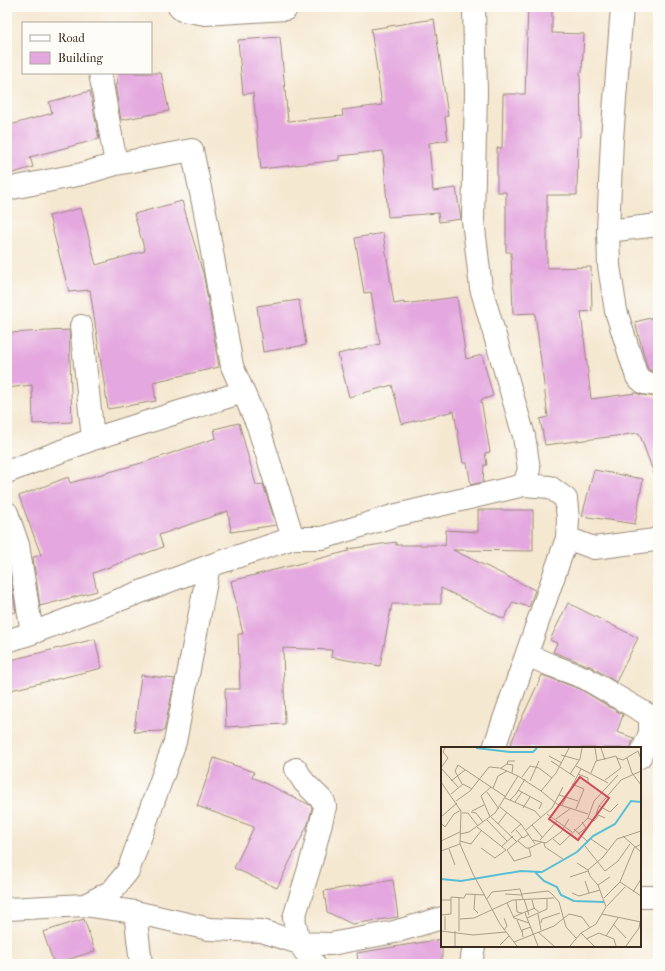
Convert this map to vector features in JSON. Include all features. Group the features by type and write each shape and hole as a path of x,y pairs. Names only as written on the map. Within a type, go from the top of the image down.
{"street":[{"path":"179,7 182,10 205,14 286,9"},
{"path":"474,7 476,92 472,220 481,288 524,436 529,469 524,485"},
{"path":"622,7 612,139 608,231 609,266 616,311 637,377 644,383 658,385"},
{"path":"100,74 116,164"},
{"path":"7,189 82,174 116,164 192,150 205,212 232,366 258,426 293,538"},
{"path":"608,231 658,225"},
{"path":"81,326 92,439"},
{"path":"7,472 92,439 243,392"},
{"path":"7,641 32,633 209,566 293,538 322,538 393,516 524,485 550,487 566,499 568,519 567,538 494,747"},
{"path":"7,513 18,545 32,633"},
{"path":"567,538 594,548 655,540 658,538"},
{"path":"86,905 112,891 128,871 175,742 209,566"},
{"path":"527,655 585,678 650,716 650,733 641,755"},
{"path":"296,769 304,782 324,802 326,807 294,918 299,943 314,964"},
{"path":"641,897 658,897"},
{"path":"7,909 86,905 135,912 209,929 262,931 299,943 331,944 394,932 441,918"},
{"path":"135,912 141,964"},
{"path":"471,964 474,947"}],"building":[{"path":"528,7 552,7 552,33 584,34 582,72 580,72 581,137 578,137 577,195 547,195 547,268 591,267 592,311 581,312 591,399 636,393 658,397 658,478 656,479 639,433 545,445 540,419 548,417 535,313 513,314 511,252 506,252 506,192 497,192 497,148 502,148 503,94 525,94"},
{"path":"434,19 448,116 445,117 448,140 429,143 433,191 456,188 461,219 439,222 438,213 388,217 383,151 339,156 339,160 261,169 253,93 243,94 238,40 280,37 288,121 343,116 342,110 382,105 371,29"},
{"path":"161,73 169,111 121,120 115,85 118,84 116,74"},
{"path":"90,91 99,139 30,157 33,167 7,175 7,126 52,113 49,102"},
{"path":"182,201 204,277 219,367 153,382 156,401 108,409 90,290 69,292 49,216 81,208 96,265 145,251 134,214"},
{"path":"383,233 394,304 457,297 466,359 482,355 493,396 481,400 490,452 485,453 487,465 484,465 483,482 471,485 467,463 463,463 454,411 402,424 392,385 349,397 338,354 380,344 371,292 364,293 355,238"},
{"path":"299,300 306,345 263,352 257,306"},
{"path":"658,316 658,372 648,370 635,322"},
{"path":"69,330 72,422 33,424 32,385 7,388 7,333"},
{"path":"239,423 256,485 263,484 276,525 231,532 228,511 159,535 163,547 93,573 97,591 40,606 33,557 41,555 19,496 68,477 70,483 145,462 216,438 214,429"},
{"path":"594,470 643,479 635,524 582,516"},
{"path":"478,510 533,510 533,551 453,550 535,590 529,607 513,602 504,619 441,588 441,604 392,604 380,666 331,657 332,650 283,648 285,724 226,727 225,689 240,689 238,634 243,634 231,581 349,551 348,549 396,542 396,545 445,546 446,530 478,532"},
{"path":"8,564 16,612 7,614 7,565"},
{"path":"568,603 638,638 616,682 590,666 553,652 557,643 550,640"},
{"path":"95,639 102,668 7,691 7,661"},
{"path":"141,675 175,679 164,731 134,732"},
{"path":"542,675 580,689 623,715 617,732 634,738 630,747 509,747"},
{"path":"214,758 254,772 252,777 310,805 312,808 308,824 277,888 234,868 254,827 197,806"},
{"path":"393,880 398,917 352,924 327,912 324,891"},
{"path":"84,919 95,951 54,964 43,932"},
{"path":"441,939 442,964 358,964 357,953"}]}
